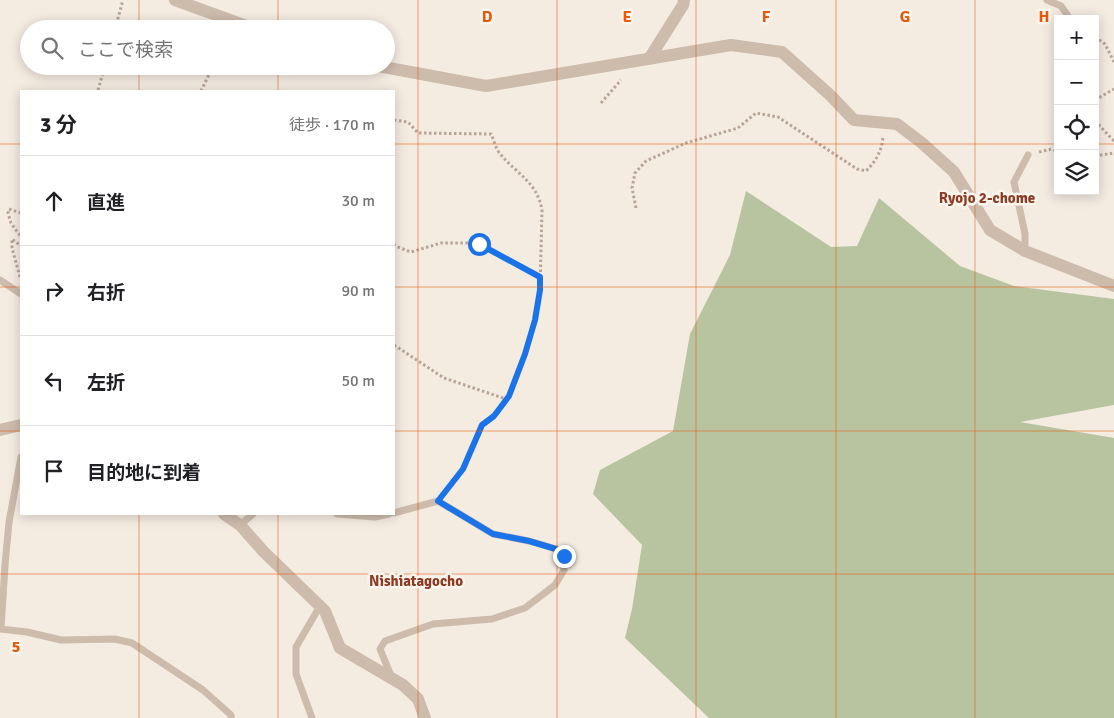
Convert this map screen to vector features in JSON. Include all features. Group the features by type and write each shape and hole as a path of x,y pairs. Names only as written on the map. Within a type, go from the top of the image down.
{"street":[{"path":"175,0 230,20"},
{"path":"649,60 683,5 684,0"},
{"path":"395,69 486,86 731,45 782,52 830,95 854,120 897,124 922,143 954,172 990,230 1025,251 1114,286"},
{"path":"0,430 20,426"},
{"path":"225,515 240,525 264,552 325,611 340,648 403,685 418,699 425,718"}],"lane":[{"path":"1047,0 1061,6 1067,15"},
{"path":"1025,251 1025,234 1014,182 1028,155"},
{"path":"0,280 20,293"},
{"path":"20,462 9,522 1,629 27,632 61,640 115,639 132,643 204,690 231,718"},
{"path":"393,679 380,648 386,641 433,624 492,619 525,608 555,586 564,570 564,556 556,549 529,541 493,534 438,501 395,512"},
{"path":"240,525 252,515"},
{"path":"350,515 375,517 384,515"},
{"path":"312,718 296,674 296,647 320,606"}],"path":[{"path":"117,20 123,0"},
{"path":"1099,40 1105,44 1114,62"},
{"path":"601,103 626,74 632,62"},
{"path":"98,90 102,75"},
{"path":"201,90 209,75"},
{"path":"1099,98 1114,89"},
{"path":"636,208 632,188 635,172 646,161 686,143 738,128 756,113 778,117 857,168 866,171 876,160 883,144 884,123"},
{"path":"395,120 408,122 418,132 491,134 499,154 531,184 540,200 542,232 540,290 535,320 525,354 506,399 494,416 482,425 463,469 438,501"},
{"path":"1099,125 1114,141"},
{"path":"1028,155 1054,150"},
{"path":"1099,156 1114,154"},
{"path":"20,213 9,209 8,213 11,224 20,236"},
{"path":"20,245 12,239 12,248 20,277"},
{"path":"395,246 411,252 441,243 479,244 540,277"},
{"path":"395,346 444,378 506,399"}],"green space":[{"path":"746,191 831,247 857,246 879,198 960,266 1014,286 1114,299 1114,405 1020,422 1114,438 1114,718 709,718 625,638 632,609 642,545 593,494 600,470 673,431 690,334 730,255"}],"district":[{"name":"Ryojo 2-chome","path":"987,198"},
{"name":"Nishiatagocho","path":"416,581"}],"route":[{"path":"479,244 540,277 540,290 535,320 525,354 509,396 494,416 482,425 463,469 438,501 493,534 529,541 556,549 564,556"}]}
